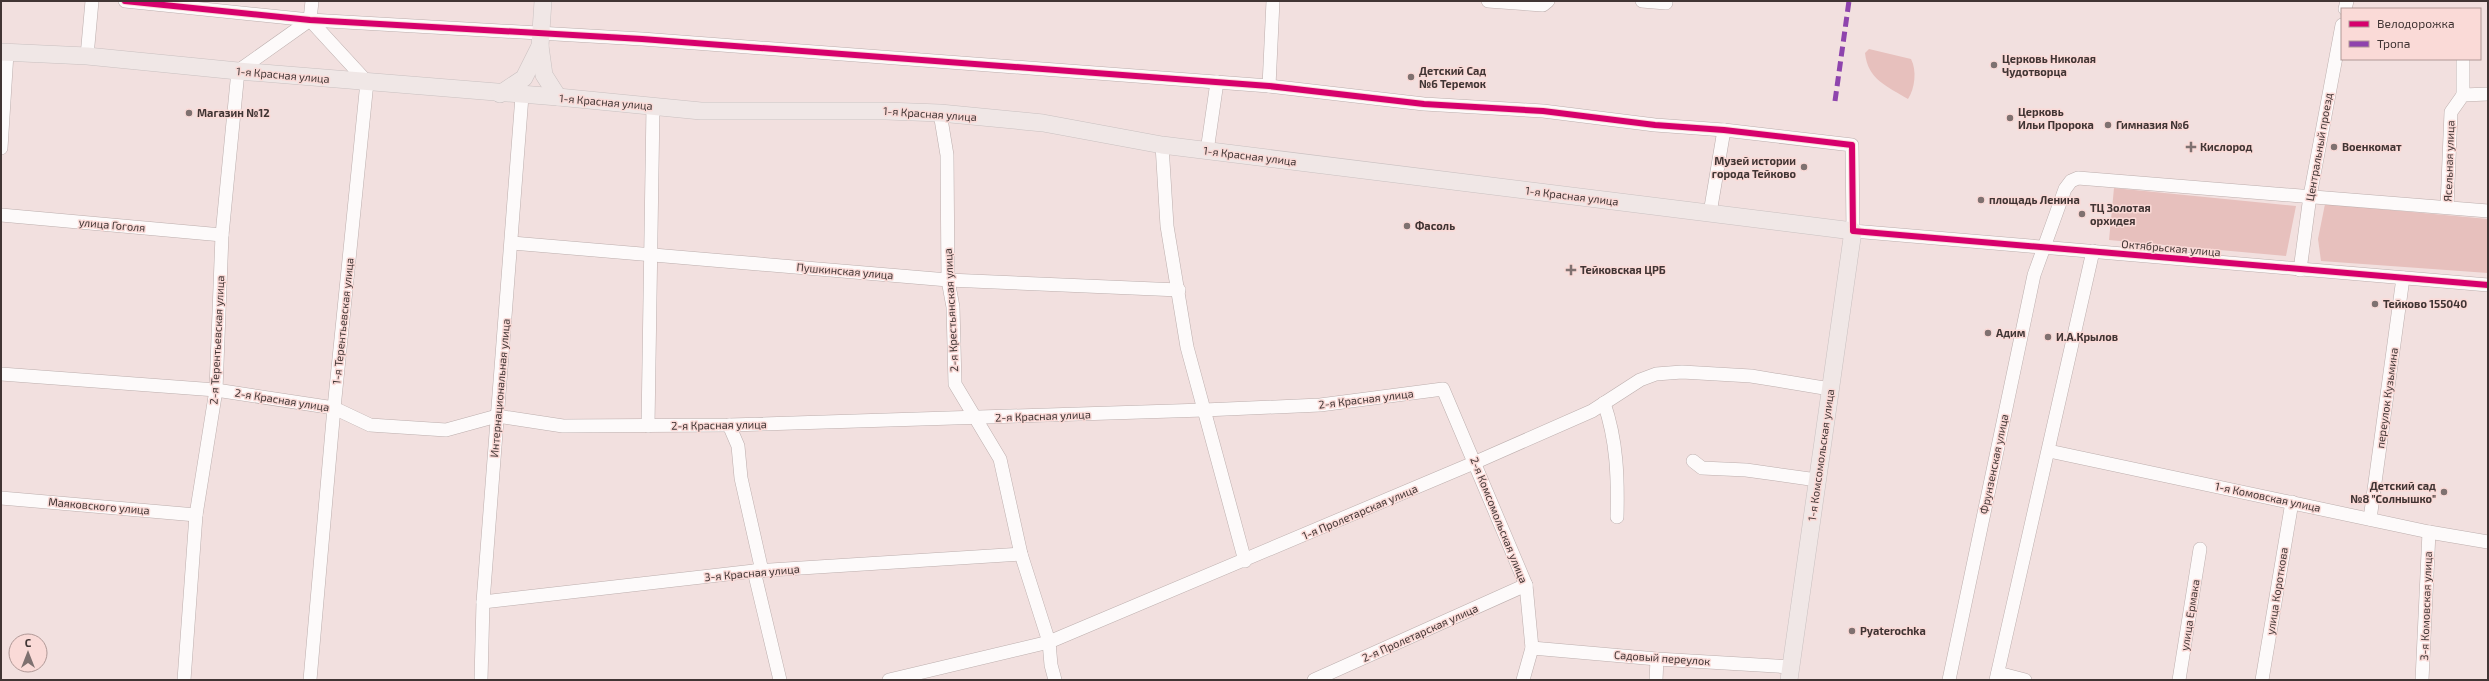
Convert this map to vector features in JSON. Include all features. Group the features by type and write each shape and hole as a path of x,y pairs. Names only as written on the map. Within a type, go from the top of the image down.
{"main road":[{"path":"544,1 541,40 544,75 558,97"},
{"path":"500,94 524,78 541,40"},
{"name":"1-я Красная улица","path":"4,52 87,56 238,71 522,96 558,97 701,111 886,111 940,113 1042,123 1162,145 1207,151 1853,231"},
{"name":"1-я Комсомольская улица","path":"1790,673 1853,231"}],"street":[{"path":"87,56 92,1"},
{"path":"125,1 310,20 541,40 642,39 1269,86 1424,104 1543,111 1655,125 1724,130 1852,145 1853,231"},
{"path":"312,1 310,20 367,82"},
{"path":"1269,86 1273,1"},
{"path":"1488,1 1543,5 1548,1"},
{"path":"1642,1 1666,3"},
{"path":"238,71 310,20"},
{"name":"Центральный проезд","path":"2300,270 2310,196 2341,30"},
{"path":"1,148 4,52"},
{"path":"2463,60 2463,95 2488,94"},
{"name":"2-я Терентьевская улица","path":"184,680 196,515 216,390 222,235 238,71"},
{"name":"1-я Терентьевская улица","path":"310,680 334,408 367,82"},
{"path":"1207,151 1217,82"},
{"name":"Ясельная улица","path":"2447,207 2451,112 2463,95"},
{"name":"Интернациональная улица","path":"481,680 483,602 512,243 522,96"},
{"path":"648,426 654,106"},
{"name":"2-я Крестьянская улица","path":"940,113 947,154 948,280 953,307 954,384 974,419 1000,459 1021,554 1049,642 1051,666 1056,680"},
{"path":"1710,213 1724,130"},
{"path":"1162,145 1167,226 1179,290 1187,347 1245,561"},
{"path":"2044,249 2065,189 2071,181 2078,178 2488,211"},
{"name":"улица Гоголя","path":"1,215 222,235"},
{"name":"Октябрьская улица","path":"1853,231 2044,249 2093,251 2488,285"},
{"name":"Пушкинская улица","path":"512,243 948,280 1179,290"},
{"name":"Фрунзенская улица","path":"1949,680 2034,275 2044,249"},
{"path":"2025,680 1997,677 2093,251"},
{"name":"переулок Кузьмина","path":"2370,519 2402,278"},
{"name":"1-я Пролетарская улица","path":"889,680 1049,642 1245,561 1592,411 1640,380 1656,374 1682,372 1751,376 1830,389"},
{"name":"2-я Красная улица","path":"1,374 216,390 334,408 370,425 446,430 497,416 564,426 729,425 974,419 1320,405 1443,389"},
{"name":"2-я Комсомольская улица","path":"1443,389 1476,462 1526,585 1532,648 1524,680"},
{"path":"1604,403 1612,426 1618,471 1617,517"},
{"path":"729,425 738,446 741,478 780,680"},
{"name":"1-я Комовская улица","path":"2049,451 2429,532 2488,542"},
{"path":"1693,461 1702,468 1746,470 1817,480"},
{"name":"Маяковского улица","path":"1,498 196,515"},
{"name":"улица Короткова","path":"2262,680 2292,502"},
{"name":"3-я Комовская улица","path":"2422,680 2429,532"},
{"name":"улица Ермака","path":"2179,680 2200,549"},
{"name":"3-я Красная улица","path":"483,602 758,571 1021,554"},
{"name":"2-я Пролетарская улица","path":"1314,680 1526,585"},
{"name":"Садовый переулок","path":"1532,648 1658,659 1790,673"},
{"path":"1656,680 1658,659"}],"shaded area":[{"path":"1869,49 1911,59 1915,74 1914,85 1908,99 1886,86 1874,76 1870,70 1865,53"},
{"path":"2114,188 2296,206 2286,256 2109,240"},
{"path":"2325,204 2488,219 2488,273 2321,261 2318,239"}],"marked path":[{"path":"1835,101 1849,1"}],"cycle path":[{"path":"125,1 310,20 642,39 1269,86 1424,104 1543,111 1655,125 1724,130 1852,145 1853,231 2488,285"}],"place":[{"name":"Церковь Николая Чудотворца","path":"1994,65"},
{"name":"Детский Сад №6 Теремок","path":"1411,77"},
{"name":"Магазин №12","path":"189,113"},
{"name":"Церковь Ильи Пророка","path":"2010,118"},
{"name":"Гимназия №6","path":"2108,125"},
{"name":"Кислород","path":"2191,147"},
{"name":"Военкомат","path":"2334,147"},
{"name":"Музей истории города Тейково","path":"1804,167"},
{"name":"площадь Ленина","path":"1981,200"},
{"name":"ТЦ Золотая орхидея","path":"2082,214"},
{"name":"Фасоль","path":"1407,226"},
{"name":"Тейковская ЦРБ","path":"1571,270"},
{"name":"Тейково 155040","path":"2375,304"},
{"name":"Адим","path":"1988,333"},
{"name":"И.А.Крылов","path":"2048,337"},
{"name":"Детский сад №8 \"Солнышко\"","path":"2444,492"},
{"name":"Pyaterochka","path":"1852,631"}]}
